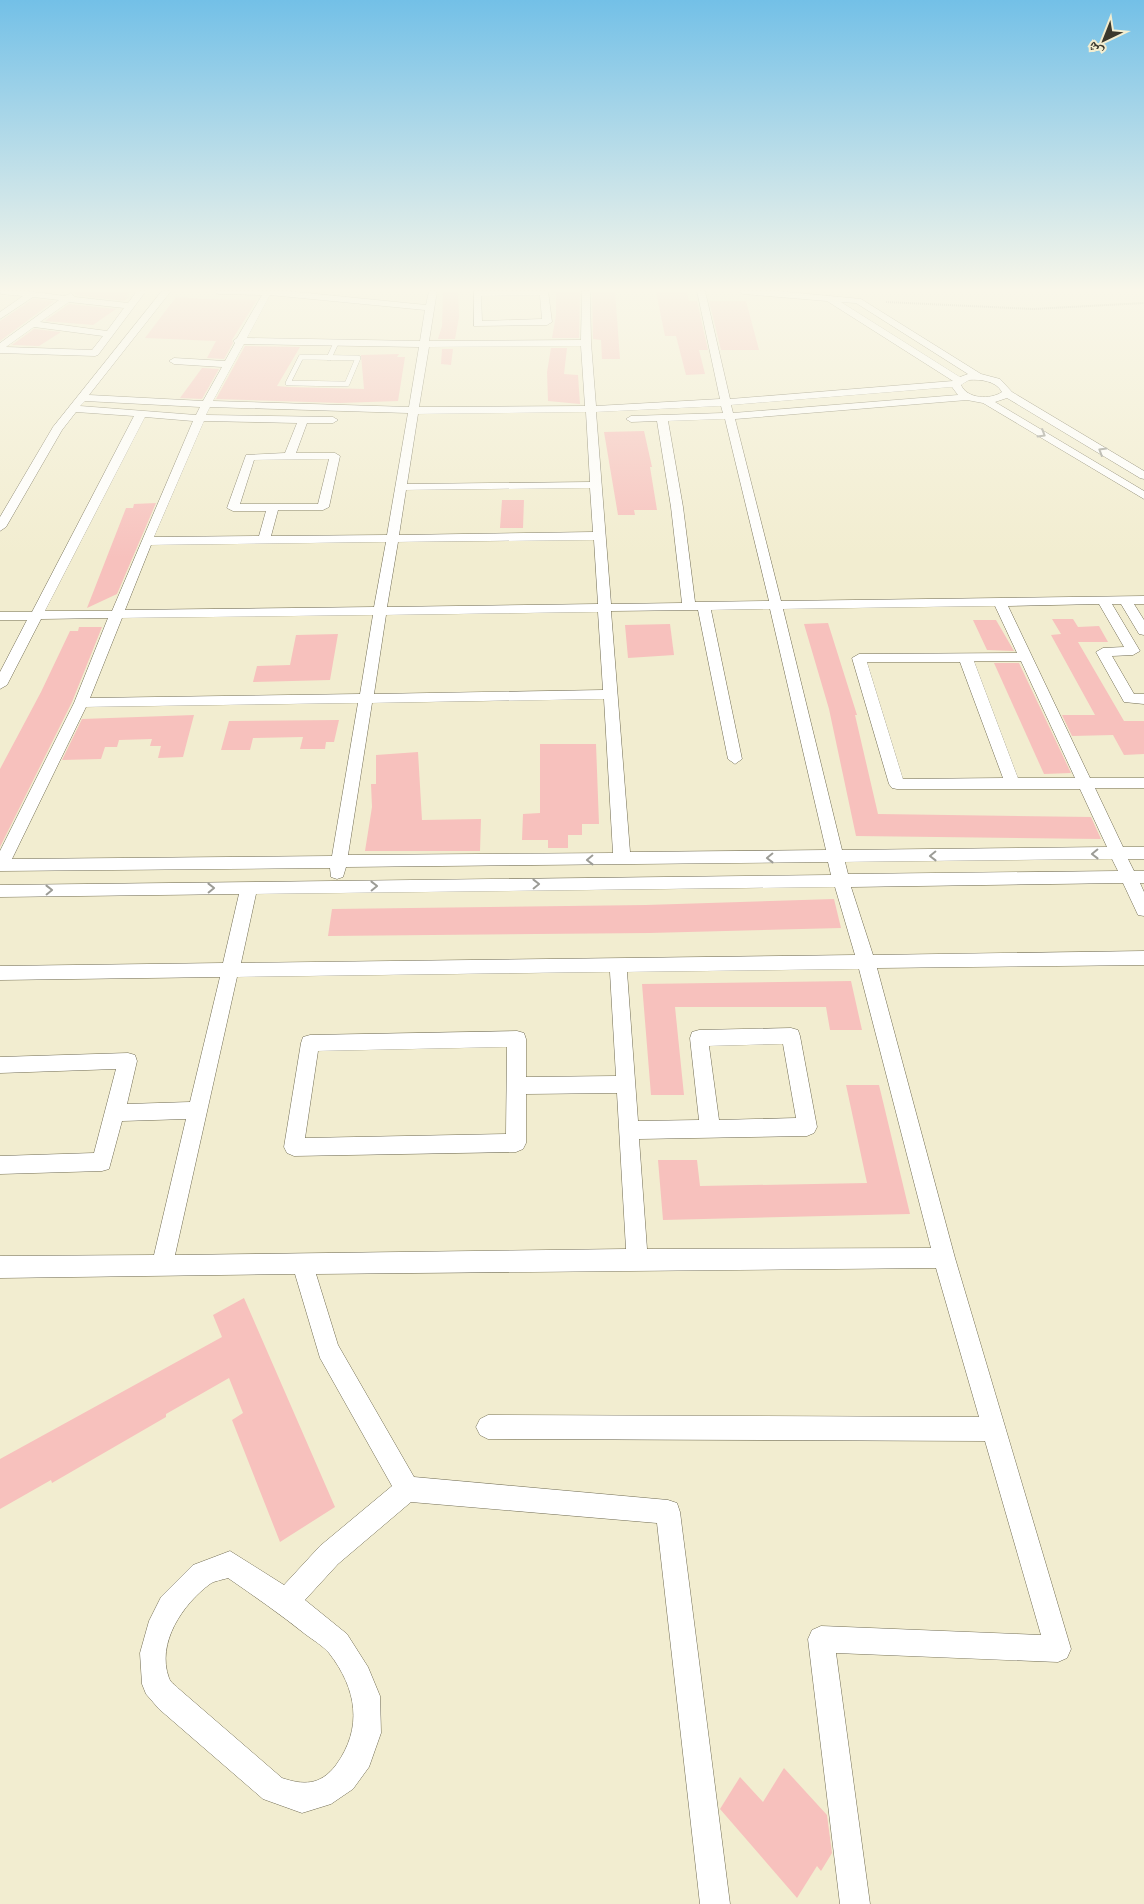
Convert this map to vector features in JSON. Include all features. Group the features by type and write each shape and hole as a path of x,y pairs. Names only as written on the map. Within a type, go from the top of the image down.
{"street":[{"path":"0,527 57,429 96,380"},
{"path":"219,380 206,404 146,541 81,703 0,865 338,863 1144,853"},
{"path":"334,887 393,537 409,418 417,380"},
{"path":"589,380 606,607 622,859"},
{"path":"720,380 776,605 841,880 866,961 944,1258 1058,1648 821,1638 855,1904"},
{"path":"952,380 957,383 960,393 971,397 985,400 997,399 1007,393"},
{"path":"591,414 662,418 957,383 969,380"},
{"path":"989,380 1001,383 1008,390 1007,393 1144,476"},
{"path":"82,398 206,404 409,418 727,410 971,397"},
{"path":"985,400 1144,496"},
{"path":"74,409 200,418 343,421"},
{"path":"0,686 141,414"},
{"path":"662,418 689,606"},
{"path":"289,456 303,420"},
{"path":"335,456 323,507 273,507 233,508 250,457 335,456"},
{"path":"401,487 596,485"},
{"path":"264,539 273,507"},
{"path":"146,541 600,536"},
{"path":"1103,600 1133,651 1103,652 1129,699 1144,699"},
{"path":"1125,600 1144,631"},
{"path":"0,616 1144,600"},
{"path":"1000,602 1119,854 1136,877 1144,910"},
{"path":"704,606 736,759"},
{"path":"965,657 1012,783"},
{"path":"1026,657 859,658 897,784 1144,783"},
{"path":"81,703 611,694"},
{"path":"0,891 1136,877"},
{"path":"162,1266 249,888"},
{"path":"0,973 1144,958"},
{"path":"618,964 637,1258"},
{"path":"629,1130 807,1127 790,1036 699,1038 710,1128"},
{"path":"517,1039 516,1086 516,1143 294,1147 310,1043 517,1039"},
{"path":"0,1065 128,1061 102,1162 0,1166"},
{"path":"516,1086 626,1084"},
{"path":"115,1113 198,1110"},
{"path":"0,1267 303,1265 637,1258 944,1258"},
{"path":"303,1265 328,1350 407,1489"},
{"path":"488,1427 995,1429"},
{"path":"286,1602 329,1554 407,1489 668,1512 715,1904"},
{"path":"230,1564 286,1602 338,1644 358,1677 366,1696 367,1733 359,1757 344,1779 321,1794 302,1799 273,1789 156,1684 154,1653 158,1630 170,1606 202,1574 230,1564"}],"lane":[{"path":"290,380 288,383 347,384 349,380"}],"building":[{"path":"193,380 213,380 202,399 180,398"},
{"path":"226,380 281,380 277,386 364,389 363,380 401,380 398,401 340,403 216,399"},
{"path":"547,380 578,380 580,404 548,401"},
{"path":"644,431 652,467 650,467 657,510 634,510 635,515 618,515 604,432"},
{"path":"502,500 524,500 523,528 500,528"},
{"path":"156,503 117,594 87,608 126,508 133,508 134,504"},
{"path":"1052,619 1073,619 1078,627 1099,626 1108,642 1078,642 1124,721 1144,721 1144,754 1124,755 1113,735 1072,736 1062,715 1095,715 1051,635 1061,634"},
{"path":"973,620 996,620 1014,651 987,650"},
{"path":"828,623 857,715 855,715 878,814 1091,817 1101,839 856,836 829,709 804,624"},
{"path":"670,624 674,655 628,658 625,625"},
{"path":"79,627 102,627 72,702 0,847 0,769 41,692 70,631 78,631"},
{"path":"338,634 330,680 253,682 257,666 290,665 296,635"},
{"path":"994,663 1019,663 1071,773 1044,774"},
{"path":"194,715 183,757 158,758 161,746 150,746 152,739 119,740 117,747 105,747 101,759 62,760 82,719"},
{"path":"339,720 334,742 326,742 325,749 300,749 303,737 253,738 250,750 221,750 229,721"},
{"path":"540,744 596,744 599,824 582,824 582,835 568,835 568,848 548,848 548,840 522,840 523,814 540,813"},
{"path":"418,752 422,820 481,819 480,851 365,851 372,807 371,784 376,784 376,755"},
{"path":"834,899 841,928 649,933 328,936 332,909 646,905"},
{"path":"851,981 862,1030 830,1030 826,1007 675,1007 684,1095 651,1095 642,984"},
{"path":"846,1085 879,1085 910,1214 663,1220 658,1160 697,1160 700,1186 867,1183"},
{"path":"244,1298 335,1507 280,1542 232,1420 243,1413 229,1378 52,1483 51,1480 0,1509 0,1459 222,1337 213,1315"},
{"path":"784,1768 827,1815 832,1853 821,1871 817,1866 797,1898 720,1809 740,1777 763,1802"}]}
